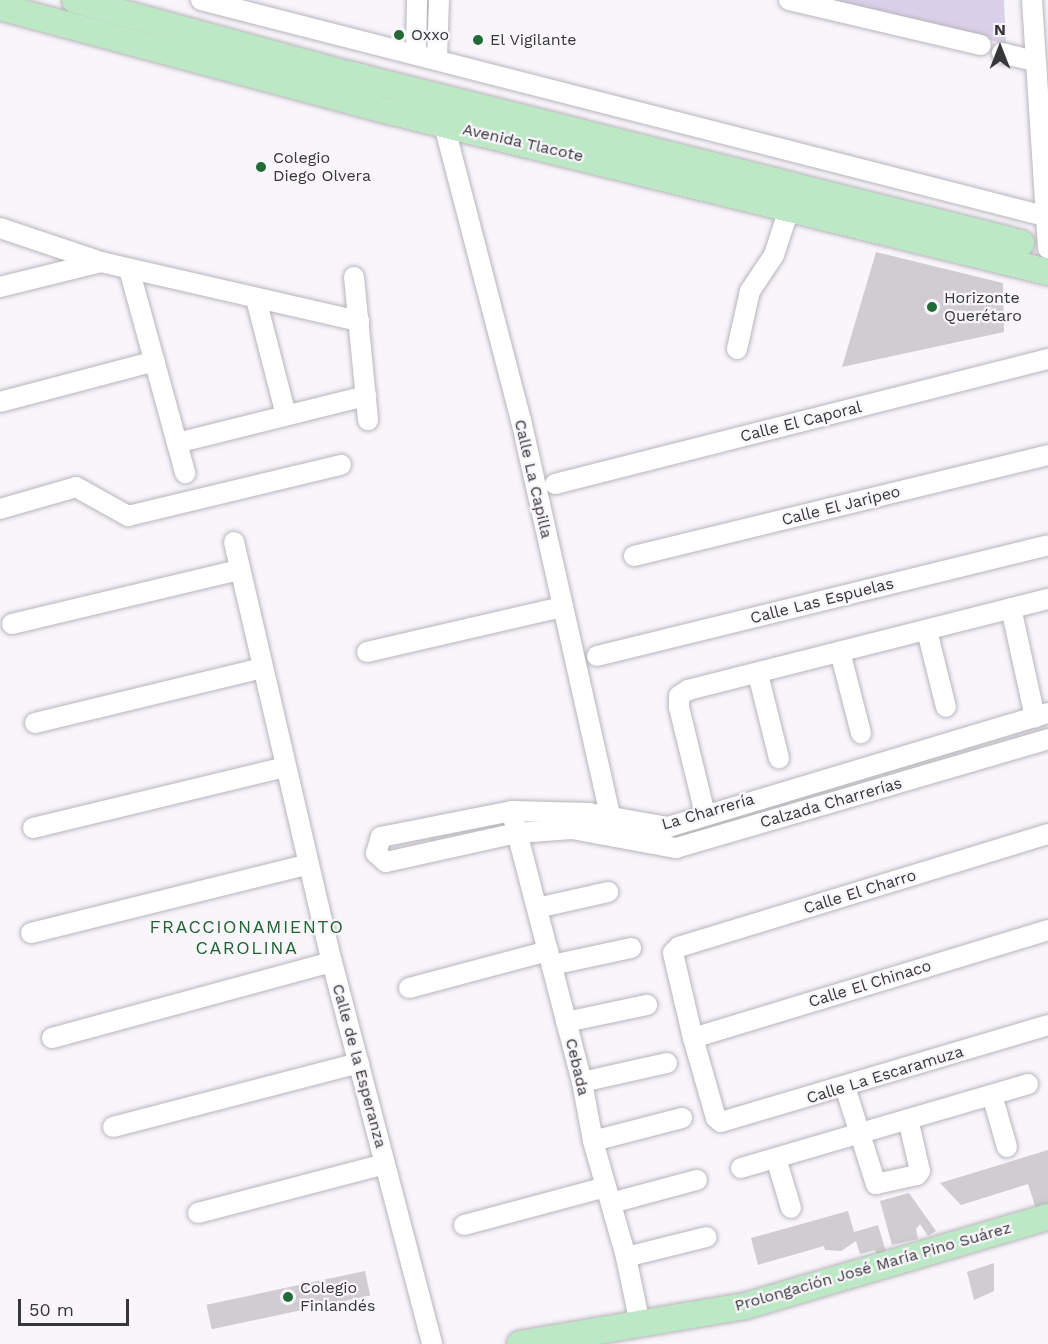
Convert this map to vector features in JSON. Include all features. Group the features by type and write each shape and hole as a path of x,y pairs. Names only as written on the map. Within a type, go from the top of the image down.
{"main road":[{"name":"Avenida Tlacote","path":"75,0 348,74 1021,243"},
{"name":"Avenida Tlacote","path":"0,7 444,124 790,206 1048,272"},
{"name":"Prolongación José María Pino Suárez","path":"520,1344 603,1337 640,1324 745,1306 1048,1217"}],"street":[{"path":"201,0 416,53 1047,217"},
{"path":"416,53 417,0"},
{"path":"437,59 439,0"},
{"path":"789,0 981,45"},
{"path":"1032,0 1039,51 1048,248"},
{"path":"1002,53 1039,51"},
{"name":"Calle La Capilla","path":"444,124 520,420 613,826"},
{"path":"736,350 750,291 774,255 790,206"},
{"path":"0,228 101,262 359,321"},
{"path":"0,287 101,262"},
{"path":"129,269 184,473"},
{"path":"354,277 368,420"},
{"path":"256,299 286,415"},
{"name":"Calle El Caporal","path":"555,484 1048,359"},
{"path":"0,402 155,361"},
{"path":"177,442 366,396"},
{"name":"Calle El Jaripeo","path":"634,556 1048,455"},
{"path":"0,509 76,487 128,516 341,465"},
{"name":"Calle de la Esperanza","path":"234,543 238,570 332,962 432,1344"},
{"name":"Calle Las Espuelas","path":"597,656 1048,545"},
{"path":"12,624 238,570"},
{"path":"705,814 679,696 688,690 1048,599"},
{"path":"367,652 562,607"},
{"path":"1011,608 1041,715"},
{"path":"927,631 946,707"},
{"path":"840,652 861,733"},
{"path":"35,723 262,668"},
{"path":"758,674 779,758"},
{"name":"La Charrería","path":"517,833 386,862 376,853 381,837 512,811 613,826 658,829 1041,715"},
{"name":"Calzada Charrerías","path":"613,826 676,848 1048,740"},
{"path":"33,828 286,767"},
{"name":"Cebada","path":"512,811 582,1082 593,1141 626,1257 640,1324"},
{"path":"517,833 613,826"},
{"name":"Calle El Charro","path":"693,1038 673,953 679,947 1048,834"},
{"path":"31,933 309,864"},
{"path":"537,908 608,892"},
{"name":"Calle El Chinaco","path":"693,1038 1048,930"},
{"path":"409,988 550,958 631,948"},
{"path":"52,1038 332,962"},
{"path":"566,1022 646,1005"},
{"name":"Calle La Escaramuza","path":"693,1038 716,1118 722,1122 1048,1025"},
{"path":"113,1127 359,1063"},
{"path":"582,1082 667,1063"},
{"path":"741,1168 1028,1084"},
{"path":"845,1087 862,1133 871,1179 876,1184 917,1175 921,1166 908,1119"},
{"path":"993,1095 1007,1147"},
{"path":"593,1141 682,1118"},
{"path":"776,1158 791,1208"},
{"path":"198,1213 385,1164"},
{"path":"464,1225 609,1195 697,1180"},
{"path":"626,1257 707,1237"}],"shaded area":[{"path":"830,0 1004,0 1006,44"}],"building":[{"name":"Horizonte Querétaro","path":"876,252 1003,283 1004,332 842,367"},
{"path":"1048,1150 1048,1206 1036,1209 1028,1184 961,1205 940,1183"},
{"path":"909,1193 936,1231 928,1236 920,1224 916,1229 918,1239 892,1245 880,1201"},
{"path":"848,1211 854,1232 878,1225 887,1255 877,1257 875,1250 860,1254 856,1241 841,1251 825,1250 824,1246 758,1265 751,1238"},
{"path":"994,1263 994,1291 974,1300 967,1272"},
{"name":"Colegio Finlandés","path":"365,1271 370,1295 212,1329 207,1305"}],"place":[{"name":"Oxxo","path":"399,35"},
{"name":"El Vigilante","path":"478,40"},
{"name":"Colegio Diego Olvera","path":"261,167"},
{"name":"Horizonte Querétaro","path":"932,307"},
{"name":"Colegio Finlandés","path":"288,1297"}],"district":[{"name":"FRACCIONAMIENTO CAROLINA","path":"247,938"}]}
